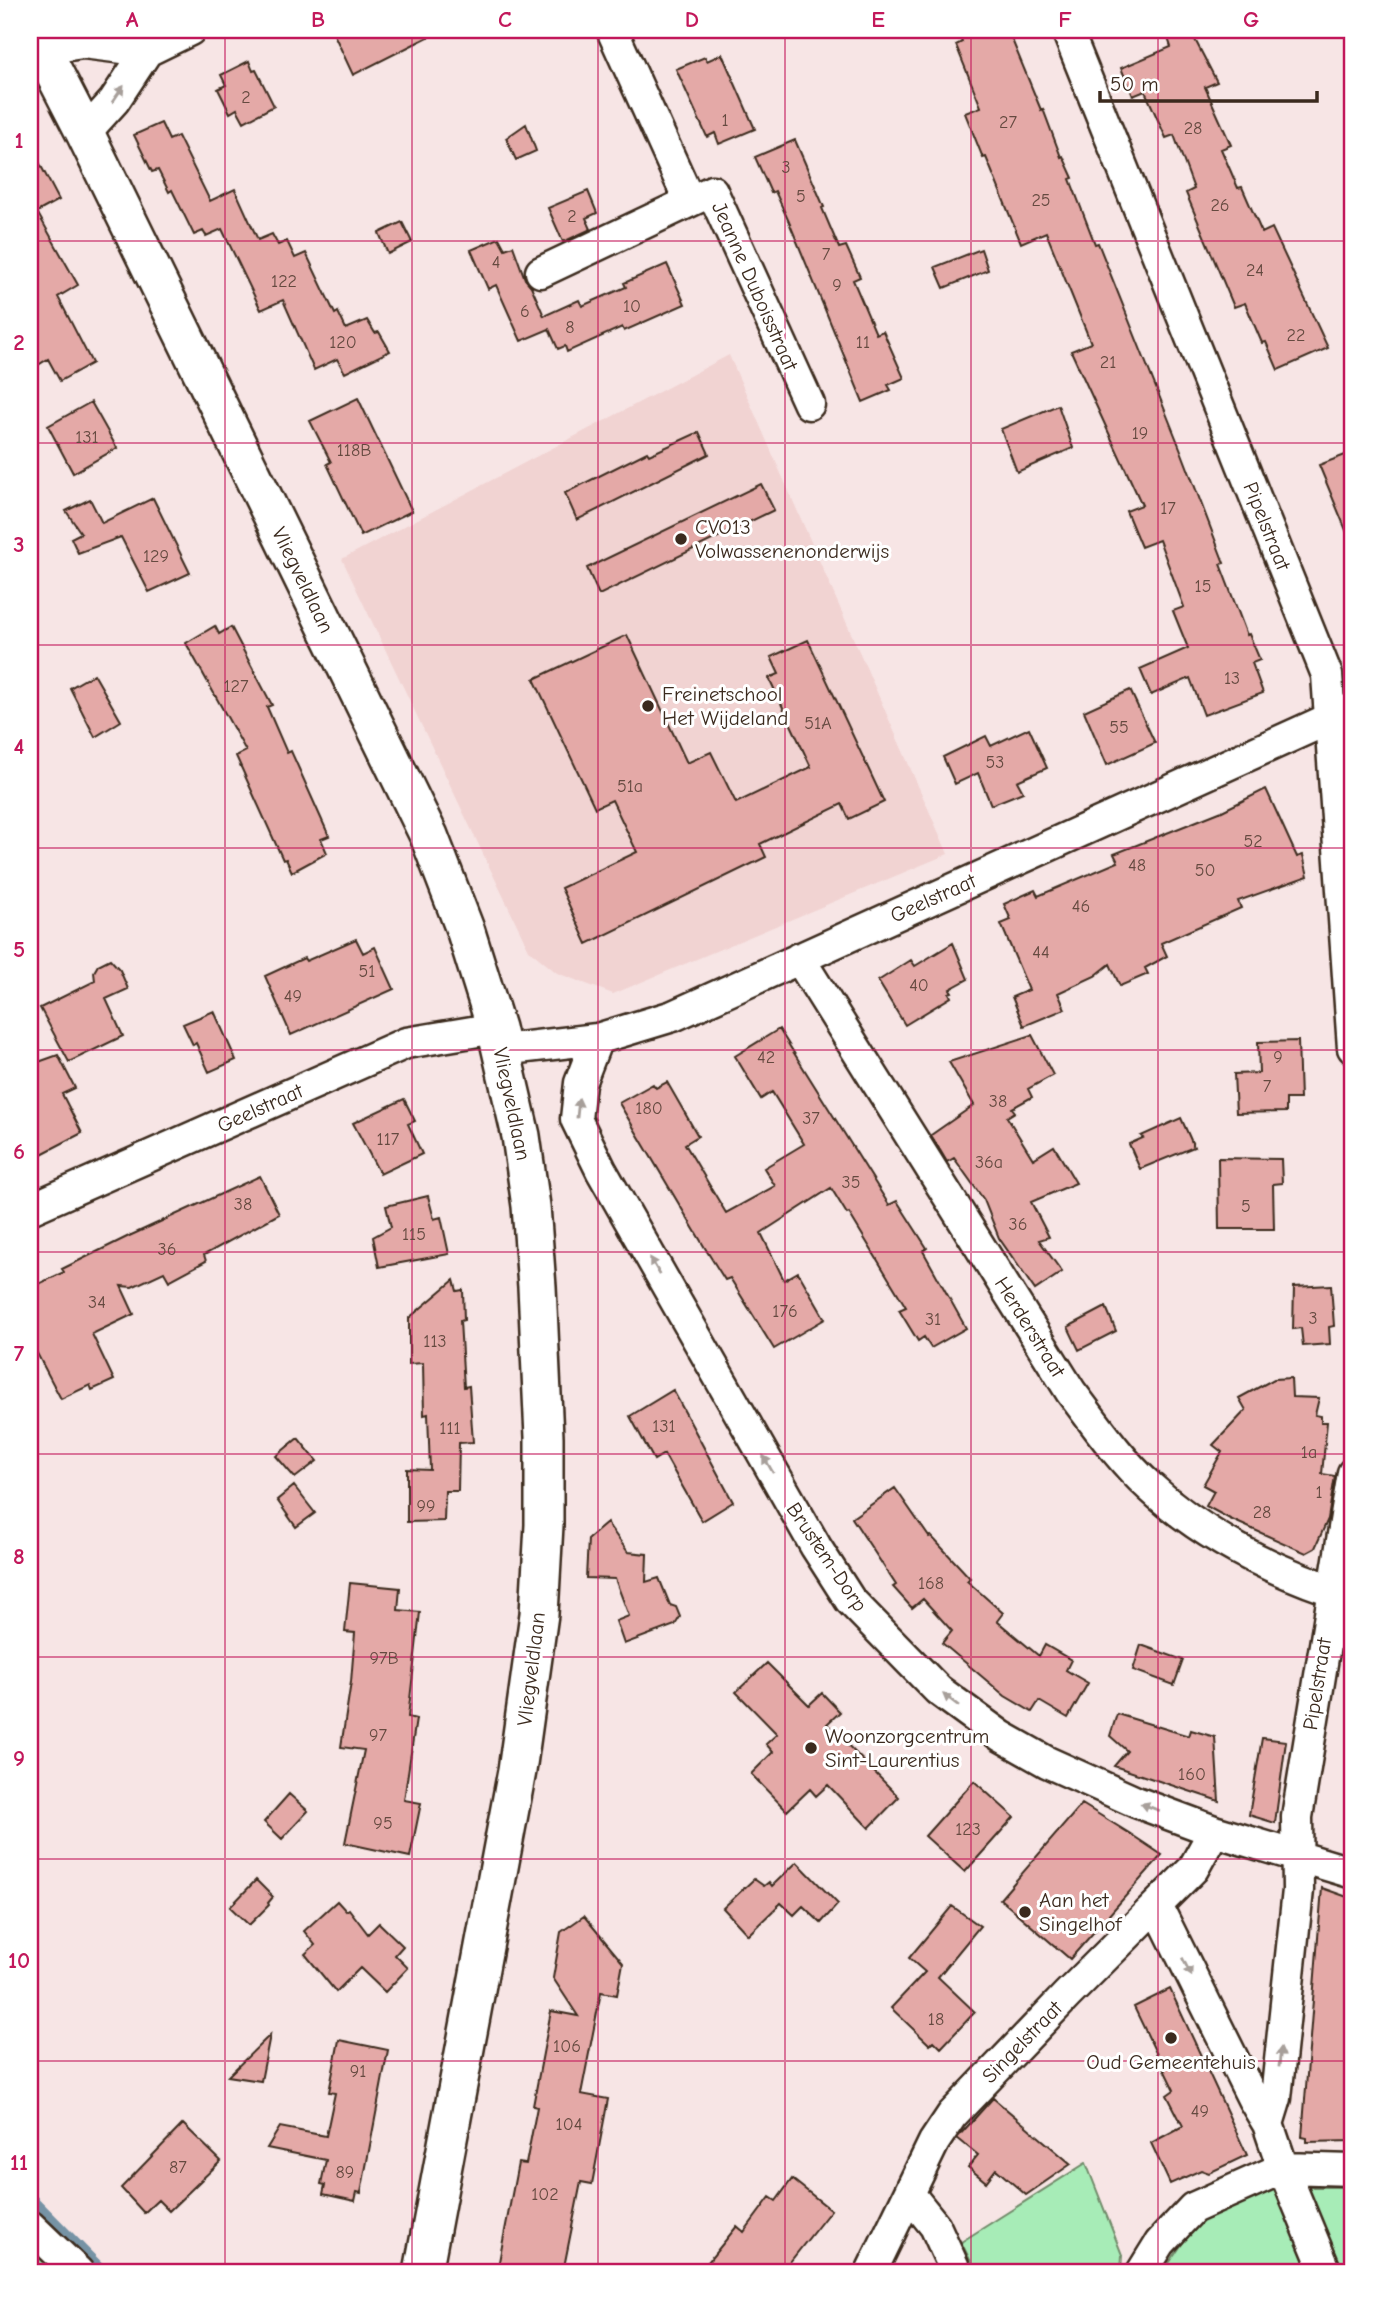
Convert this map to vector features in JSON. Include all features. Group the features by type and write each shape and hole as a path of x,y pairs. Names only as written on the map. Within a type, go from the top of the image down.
{"main road":[{"name":"Vliegveldlaan","path":"37,39 429,836 466,932 498,1039 521,1136 532,1220 544,1437 544,1525 540,1602 517,1771 423,2272"}],"street":[{"path":"85,133 114,102 147,51 190,30"},
{"name":"Jeanne Duboisstraat","path":"612,30 689,200"},
{"name":"Pipelstraat","path":"1067,30 1342,713 1353,1048"},
{"path":"37,39 147,51"},
{"name":"Jeanne Duboisstraat","path":"541,272 712,191 809,404"},
{"name":"Geelstraat","path":"30,1209 406,1043 597,1039 673,1016 1342,713"},
{"name":"Herderstraat","path":"799,958 1071,1392 1112,1445 1147,1485 1200,1528 1303,1581 1343,1594"},
{"name":"Brustem-Dorp","path":"597,1039 580,1083 576,1119 649,1255 816,1547 850,1600 938,1690 1001,1736 1047,1762 1136,1802 1214,1831 1353,1873"},
{"name":"Pipelstraat","path":"1299,1855 1297,1816 1343,1594 1353,1473"},
{"name":"Singelstraat","path":"871,2272 934,2143 953,2115 1067,1995 1193,1869 1214,1831"},
{"path":"1268,2124 1276,2098 1298,1890 1299,1855"},
{"path":"1157,1906 1268,2124 1326,2272"},
{"path":"1142,2272 1160,2243 1193,2208 1283,2168 1353,2169"},
{"path":"910,2195 935,2226 956,2272"},
{"path":"30,2226 78,2272"}],"shaded area":[{"name":"Freinetschool Het Wijdeland","path":"729,355 948,854 613,994 557,973 529,950 342,559"}],"green space":[{"path":"1086,2163 1122,2255 1121,2272 976,2272 961,2242"},
{"path":"1280,2184 1314,2272 1163,2272 1199,2219"},
{"path":"1304,2187 1353,2187 1353,2272 1339,2272"},
{"path":"30,2236 69,2272 30,2272"}],"building":[{"path":"332,30 442,30 353,75"},
{"path":"957,30 1008,30 1061,157 1063,156 1073,178 1070,179 1095,244 1098,243 1180,448 1224,563 1220,564 1247,635 1249,634 1260,660 1252,663 1263,693 1204,715 1190,678 1151,695 1140,669 1188,648 1173,611 1184,607 1159,540 1141,547 1126,511 1142,505 1071,351 1091,343 1046,232 1021,243 965,113 981,107 956,45 962,42"},
{"path":"1190,30 1217,82 1205,87 1231,145 1221,149 1238,188 1242,187 1262,233 1272,228 1328,348 1278,370 1266,342 1262,343 1245,303 1234,307 1186,193 1194,189 1174,135 1166,138 1145,91 1133,96 1121,68 1171,47 1168,38"},
{"path":"722,54 755,129 719,144 715,133 707,137 676,69 705,57 707,61"},
{"path":"249,61 274,106 244,122 237,109 230,113 218,89 226,85 221,75"},
{"path":"161,123 169,140 178,136 210,201 235,189 258,240 272,234 278,245 287,241 295,258 306,253 335,314 338,312 346,329 367,320 375,333 379,332 390,351 345,373 337,359 314,370 283,300 261,310 222,229 206,236 203,231 194,235 172,190 169,192 158,170 152,172 134,135"},
{"path":"526,124 536,151 516,160 506,138"},
{"path":"795,140 839,248 846,246 860,277 853,280 876,334 883,331 904,378 888,385 891,390 863,402 789,222 775,191 771,193 755,157"},
{"path":"30,145 59,200 37,212 78,285 58,297 92,363 60,381 48,359 38,365 30,350"},
{"path":"588,191 597,213 586,218 591,229 563,242 548,208"},
{"path":"402,222 412,242 388,254 379,233"},
{"path":"499,238 505,249 513,246 525,279 531,286 544,316 579,300 582,306 626,287 624,283 667,264 685,304 624,331 622,327 567,352 565,346 558,349 549,329 521,341 496,285 488,289 471,250"},
{"path":"981,249 988,270 944,288 935,267"},
{"path":"358,398 412,511 361,536 327,464 331,462 310,421"},
{"path":"91,402 117,448 73,473 48,426"},
{"path":"1058,405 1073,448 1017,472 1001,429"},
{"path":"699,432 709,454 577,520 565,493 647,452 649,455"},
{"path":"1353,452 1353,547 1319,465"},
{"name":"CVO13 Volwassenenonderwijs","path":"761,484 774,510 599,595 587,568"},
{"path":"153,498 190,573 149,592 121,537 78,553 71,538 81,533 66,511 90,499 102,523"},
{"path":"215,626 219,634 231,627 272,705 267,707 287,753 291,751 329,836 321,839 327,853 292,872 286,859 283,860 236,756 246,751 186,643"},
{"path":"627,635 687,763 711,752 736,803 811,767 769,678 779,674 771,657 808,640 884,802 849,819 842,804 760,844 766,857 587,944 561,888 637,852 612,800 595,808 534,679"},
{"path":"94,674 121,721 95,737 70,688"},
{"path":"1130,690 1155,743 1107,765 1084,711"},
{"path":"1029,728 1047,768 1017,781 1023,792 991,805 978,773 955,784 943,757 986,736 991,746"},
{"path":"1266,789 1297,857 1303,855 1308,876 1238,901 1241,908 1161,943 1167,956 1145,968 1148,974 1120,986 1110,964 1095,976 1058,993 1065,1009 1024,1026 1012,997 1029,990 1001,924 1011,920 1004,904 1035,890 1038,896 1118,862 1114,854 1222,811"},
{"path":"356,939 363,953 375,947 394,989 291,1035 265,976"},
{"path":"953,943 968,979 950,989 951,997 905,1025 878,981 911,960 915,966"},
{"path":"110,959 120,970 128,989 106,999 123,1036 69,1062 40,1008 95,981 94,972 98,965"},
{"path":"214,1011 236,1060 209,1072 196,1043 193,1045 183,1024"},
{"path":"779,1029 889,1205 897,1201 927,1248 923,1251 966,1328 931,1348 924,1337 918,1341 899,1310 906,1307 831,1188 761,1233 784,1280 798,1272 825,1319 774,1349 730,1278 725,1280 619,1103 653,1084 656,1088 667,1082 698,1136 685,1144 726,1213 775,1186 764,1168 804,1144 772,1092 761,1099 735,1056"},
{"path":"1032,1035 1053,1075 1028,1089 1032,1097 1012,1108 1015,1112 1007,1117 1033,1159 1054,1146 1076,1183 1031,1202 1049,1237 1039,1240 1062,1272 1035,1290 999,1238 984,1200 954,1158 947,1162 931,1135 974,1105 949,1062"},
{"path":"1298,1041 1300,1099 1286,1099 1286,1112 1236,1113 1234,1074 1259,1073 1258,1042"},
{"path":"58,1055 75,1088 62,1094 82,1133 30,1160 30,1065"},
{"path":"404,1099 415,1121 408,1124 422,1154 380,1174 353,1123"},
{"path":"1181,1118 1194,1147 1140,1169 1129,1144"},
{"path":"1218,1158 1281,1159 1282,1183 1273,1184 1274,1229 1219,1229"},
{"path":"260,1176 279,1214 204,1255 206,1261 169,1281 164,1272 132,1287 121,1286 134,1314 92,1334 114,1380 92,1390 90,1385 61,1399 30,1340 30,1288 127,1237"},
{"path":"428,1196 434,1219 441,1217 449,1254 379,1267 373,1237 391,1227 386,1206"},
{"path":"454,1280 457,1291 463,1290 464,1320 460,1321 464,1387 469,1386 473,1442 459,1443 458,1491 445,1491 444,1521 407,1522 407,1469 430,1470 428,1414 424,1415 423,1363 409,1364 409,1318"},
{"path":"1331,1285 1334,1326 1329,1327 1330,1344 1303,1346 1301,1328 1293,1329 1294,1287"},
{"path":"1106,1307 1116,1331 1079,1350 1068,1327"},
{"path":"1291,1378 1292,1397 1319,1398 1315,1415 1321,1416 1321,1422 1327,1422 1322,1474 1335,1476 1328,1519 1315,1548 1306,1553 1206,1506 1214,1491 1203,1485 1222,1452 1213,1445 1246,1410 1239,1398 1274,1379"},
{"path":"673,1390 733,1502 702,1521 664,1454 654,1460 630,1416"},
{"path":"298,1438 317,1461 295,1478 276,1456"},
{"path":"294,1486 315,1513 296,1527 277,1500"},
{"path":"895,1488 929,1537 931,1536 970,1578 967,1581 1003,1613 997,1621 1039,1656 1045,1645 1071,1660 1066,1670 1088,1683 1068,1718 1039,1701 1032,1712 1005,1696 942,1643 952,1631 923,1599 912,1608 893,1587 896,1585 852,1518"},
{"path":"607,1523 628,1552 647,1554 646,1582 659,1578 670,1605 676,1607 680,1617 675,1625 624,1644 616,1621 629,1616 615,1579 586,1578 588,1539"},
{"path":"350,1583 400,1588 398,1610 420,1612 408,1717 416,1719 404,1800 421,1803 410,1857 345,1843 364,1750 341,1747 355,1633 345,1632"},
{"path":"1141,1645 1183,1660 1174,1685 1133,1670"},
{"name":"Woonzorgcentrum Sint-Laurentius","path":"767,1663 809,1705 822,1693 840,1712 827,1724 899,1797 869,1828 828,1785 816,1796 810,1789 787,1811 751,1774 773,1752 766,1744 777,1734 736,1692"},
{"path":"1117,1714 1189,1736 1191,1730 1215,1737 1219,1801 1114,1766 1127,1751 1110,1736"},
{"path":"1262,1738 1286,1741 1275,1823 1249,1815"},
{"path":"974,1781 1014,1817 965,1872 925,1836"},
{"path":"289,1794 308,1811 282,1839 264,1822"},
{"path":"1082,1804 1162,1855 1070,1959 1000,1899"},
{"path":"797,1862 838,1904 821,1923 803,1906 794,1915 781,1903 748,1935 723,1908 754,1879 764,1886 769,1882 772,1886"},
{"path":"256,1880 273,1897 269,1905 249,1925 230,1907"},
{"path":"1322,1888 1353,1899 1353,2141 1307,2142 1307,2138 1302,2137"},
{"path":"337,1901 346,1911 349,1909 368,1934 379,1923 403,1946 395,1955 408,1968 385,1992 360,1968 336,1992 305,1954 315,1945 304,1931"},
{"path":"952,1906 980,1926 938,1977 975,2012 941,2048 934,2041 930,2045 891,2008 925,1972 909,1958"},
{"path":"584,1916 623,1963 617,1995 601,1992 581,2094 608,2099 592,2184 581,2182 563,2272 497,2272 518,2163 526,2164 537,2107 533,2106 551,2011 578,2016 553,1978 561,1932"},
{"path":"1170,1989 1247,2155 1209,2173 1201,2170 1170,2184 1151,2143 1183,2126 1167,2095 1174,2090 1134,2007"},
{"path":"270,2035 261,2081 228,2076"},
{"path":"339,2040 388,2050 361,2193 357,2192 355,2201 323,2194 325,2185 321,2184 326,2160 267,2148 280,2127 326,2136 335,2093 329,2092"},
{"path":"993,2098 1071,2164 1026,2195 996,2169 986,2182 968,2167 978,2155 957,2138"},
{"path":"183,2124 221,2161 169,2211 158,2200 144,2213 121,2188"},
{"path":"792,2179 831,2210 782,2272 700,2272 737,2226 744,2232 770,2197 776,2201"}],"waterway":[{"path":"30,2196 105,2272"}],"place":[{"name":"CVO13 Volwassenenonderwijs","path":"681,539"},
{"name":"Freinetschool Het Wijdeland","path":"648,706"},
{"name":"Woonzorgcentrum Sint-Laurentius","path":"811,1748"},
{"name":"Aan het Singelhof","path":"1025,1912"},
{"name":"Oud Gemeentehuis","path":"1171,2038"}]}
